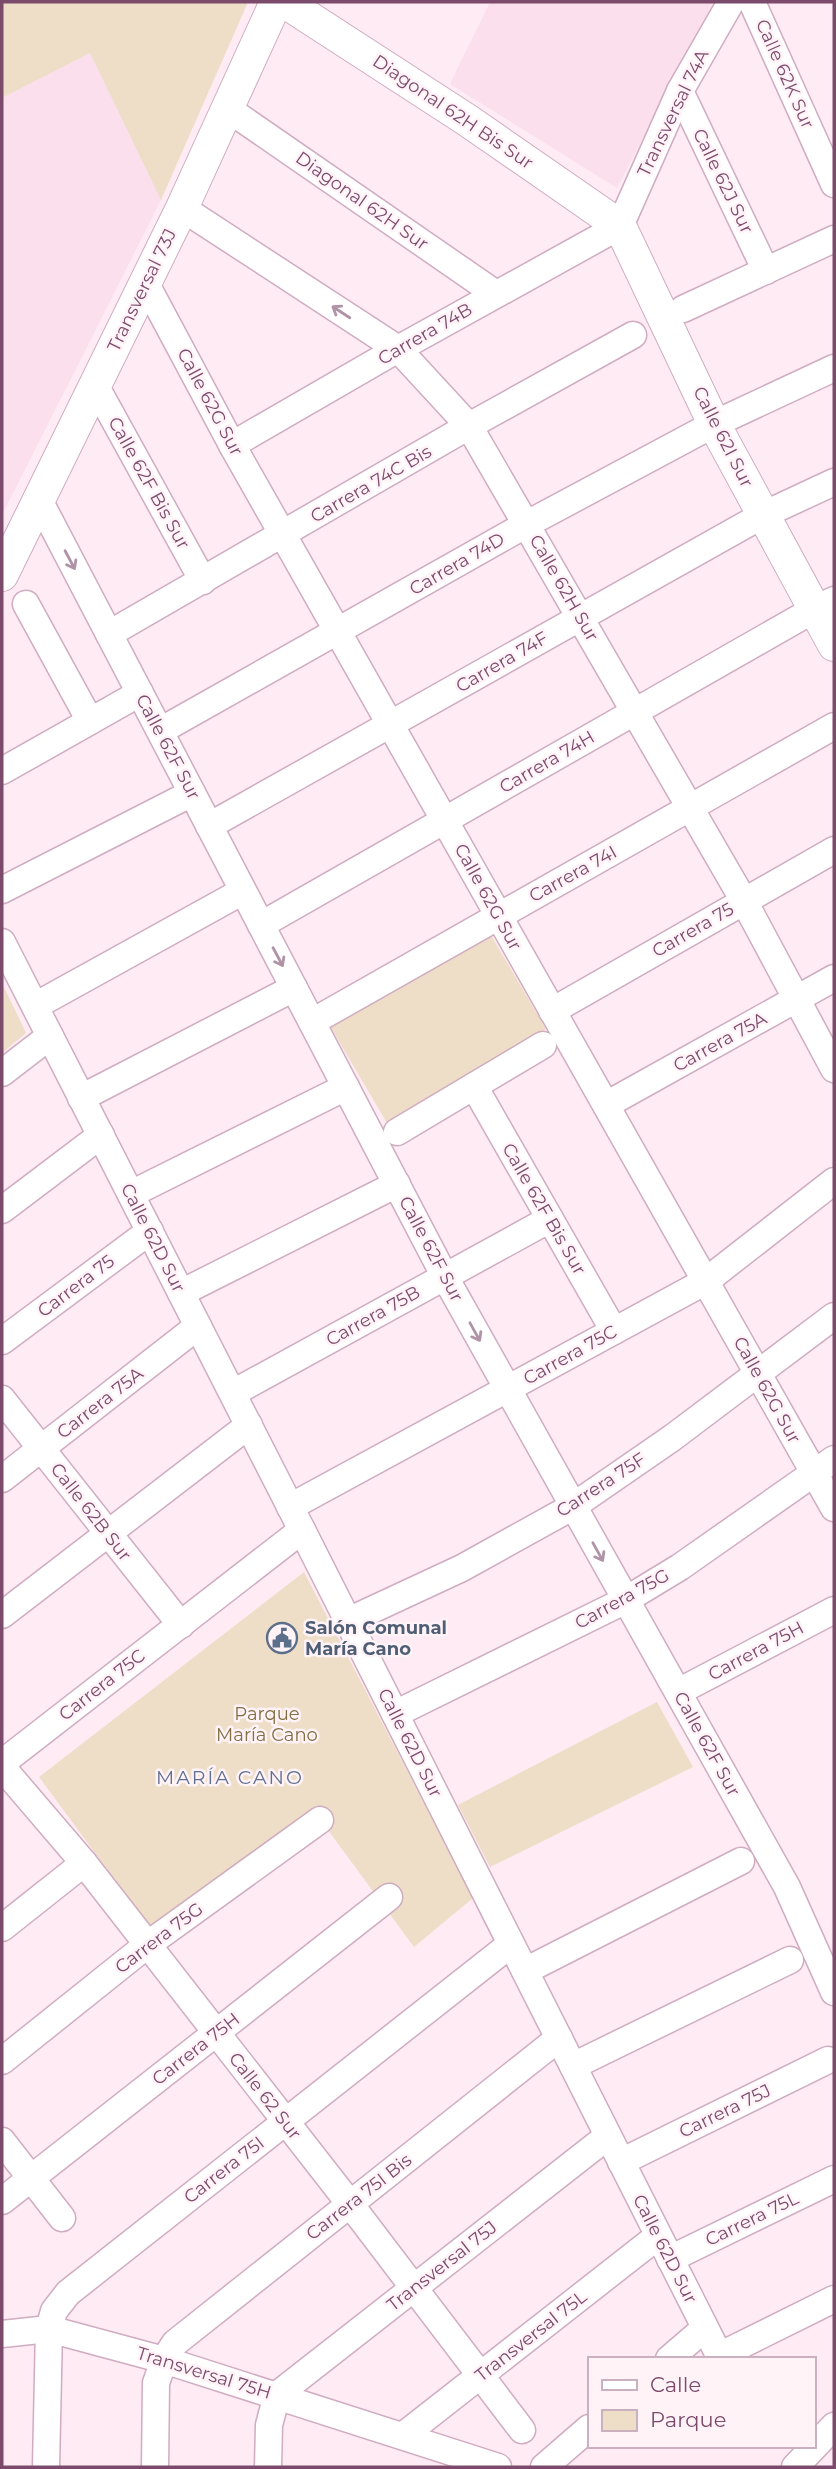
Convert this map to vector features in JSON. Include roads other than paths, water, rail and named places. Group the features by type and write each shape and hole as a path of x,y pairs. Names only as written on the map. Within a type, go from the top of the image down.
{"street":[{"name":"Transversal 73J","path":"2,576 182,208 276,2"},
{"name":"Diagonal 62H Bis Sur","path":"285,2 467,120 620,226"},
{"name":"Transversal 74A","path":"620,226 680,91 731,2"},
{"name":"Calle 62K Sur","path":"752,2 834,184"},
{"name":"Calle 62J Sur","path":"680,91 766,271"},
{"name":"Diagonal 62H Sur","path":"228,109 496,294"},
{"name":"Calle 62H Sur","path":"182,208 398,349 469,426 744,901 834,1069"},
{"name":"Carrera 74B","path":"232,445 620,226"},
{"name":"Calle 62I Sur","path":"620,226 714,424 763,514 825,605 834,645"},
{"path":"683,310 834,239"},
{"name":"Calle 62G Sur","path":"145,282 283,536 758,1374 824,1466 834,1508"},
{"name":"Carrera 74C Bis","path":"109,634 283,536 469,426 633,335"},
{"name":"Carrera 74D","path":"160,731 527,524 714,424 834,368"},
{"name":"Calle 62F Bis Sur","path":"95,385 203,581"},
{"name":"Carrera 74F","path":"209,826 391,726 763,514 834,482"},
{"name":"Calle 62F Sur","path":"39,500 445,1277 787,1888 834,1992"},
{"path":"26,604 90,721"},
{"name":"Carrera 74H","path":"261,925 825,605"},
{"path":"2,771 140,693"},
{"name":"Carrera 74I","path":"312,1022 834,726"},
{"path":"2,890 192,793"},
{"name":"Carrera 75","path":"552,1011 834,849"},
{"path":"34,1006 243,891"},
{"name":"Calle 62D Sur","path":"2,942 720,2357"},
{"name":"Carrera 75A","path":"606,1105 834,978"},
{"path":"81,1098 294,988"},
{"path":"2,1073 50,1036"},
{"path":"397,1132 543,1045"},
{"name":"Calle 62F Bis Sur","path":"474,1086 614,1331"},
{"path":"131,1194 346,1087"},
{"path":"2,1210 101,1135"},
{"name":"Carrera 75C","path":"2,1765 180,1625 296,1518 507,1389 706,1281 834,1181"},
{"path":"181,1293 397,1184"},
{"name":"Carrera 75B","path":"233,1393 550,1219"},
{"name":"Carrera 75","path":"2,1341 149,1231"},
{"name":"Carrera 75F","path":"348,1621 462,1568 572,1507 672,1438 834,1316"},
{"name":"Carrera 75A","path":"2,1479 198,1326"},
{"name":"Calle 62B Sur","path":"2,1399 180,1625"},
{"path":"2,1615 249,1425"},
{"name":"Carrera 75G","path":"396,1714 624,1601 680,1567 824,1466"},
{"name":"Carrera 75H","path":"678,1692 834,1610"},
{"name":"Calle 62 Sur","path":"2,1765 84,1863 522,2430"},
{"name":"Carrera 75G","path":"2,2061 147,1945 320,1820"},
{"path":"525,1971 741,1861"},
{"path":"2,1928 84,1863"},
{"name":"Carrera 75H","path":"2,2200 389,1897"},
{"name":"Carrera 75I","path":"49,2329 54,2311 68,2293 511,1944"},
{"path":"573,2066 790,1960"},
{"name":"Carrera 75I Bis","path":"164,2360 175,2343 559,2038"},
{"name":"Carrera 75J","path":"621,2162 828,2060"},
{"name":"Transversal 75J","path":"277,2395 608,2136"},
{"path":"2,2141 62,2218"},
{"name":"Carrera 75L","path":"670,2259 834,2179"},
{"name":"Transversal 75L","path":"404,2435 658,2236"},
{"path":"720,2357 834,2299"},
{"path":"671,2357 705,2328"},
{"path":"46,2467 49,2329"},
{"name":"Transversal 75H","path":"2,2334 49,2329 164,2360 404,2435"},
{"path":"155,2467 156,2383 164,2360"},
{"path":"268,2467 269,2425 277,2395"},
{"path":"815,2445 834,2426"},
{"path":"544,2467 588,2429"},
{"path":"404,2435 456,2461 498,2467"},
{"path":"794,2467 813,2448"}],"place":[{"name":"Salón Comunal María Cano","path":"282,1638"}],"district":[{"name":"MARÍA CANO","path":"230,1777"}],"park label":[{"name":"Parque María Cano","path":"267,1724"}]}
